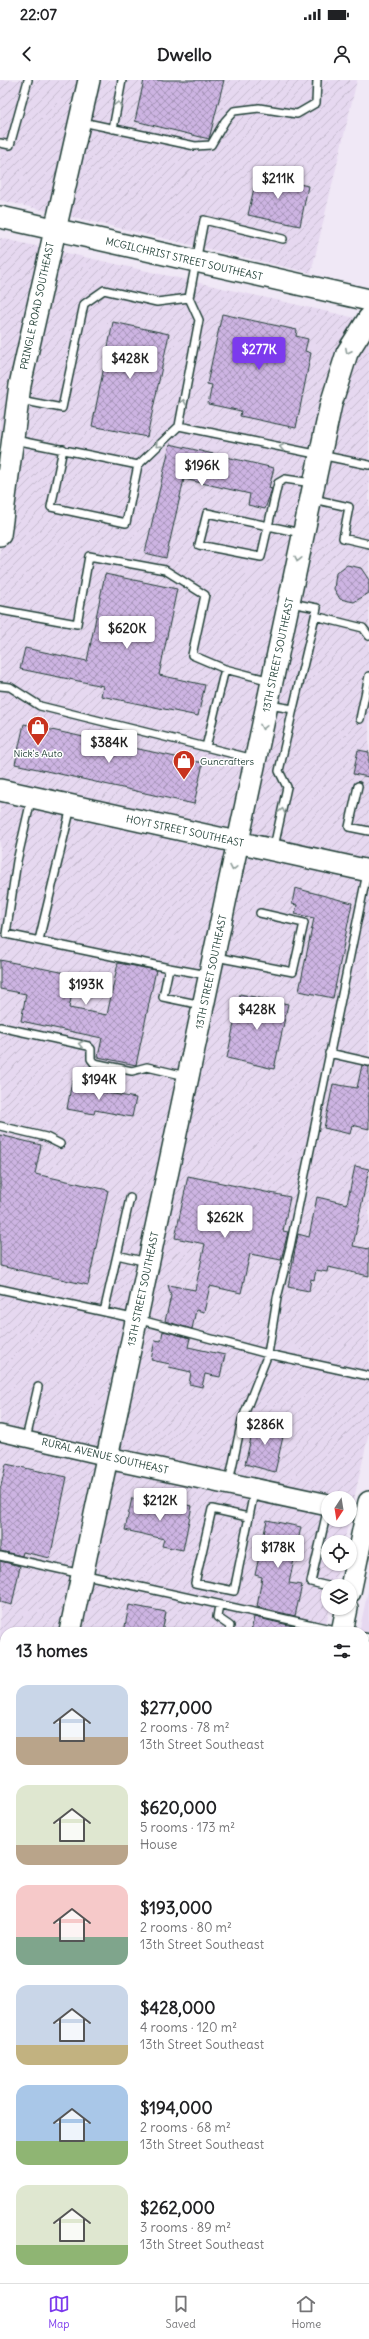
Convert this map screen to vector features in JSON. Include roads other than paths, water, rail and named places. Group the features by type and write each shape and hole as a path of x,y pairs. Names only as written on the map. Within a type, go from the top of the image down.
{"main road":[{"name":"PRINGLE ROAD SOUTHEAST","path":"0,535 18,399 88,80"},
{"name":"MCGILCHRIST STREET SOUTHEAST","path":"0,217 369,300"},
{"name":"13TH STREET SOUTHEAST","path":"71,1627 320,455 339,375 347,353 369,318"},
{"name":"HOYT STREET SOUTHEAST","path":"0,790 368,871"},
{"name":"RURAL AVENUE SOUTHEAST","path":"108,1458 321,1504"},
{"path":"352,1579 364,1510"},
{"path":"343,1627 346,1615"}],"street":[{"name":"RURAL AVENUE SOUTHEAST","path":"0,1433 108,1458"}],"lane":[{"path":"0,143 10,145 28,80"},
{"path":"112,129 122,80"},
{"path":"79,122 195,146 212,146 225,121 234,111 258,108 297,114 316,103 317,80"},
{"path":"63,449 51,507 126,523 138,465 179,426 199,320 189,298 204,220 283,239"},
{"path":"18,399 62,408 84,304 104,290 157,302 189,298"},
{"path":"179,426 369,465"},
{"path":"12,439 138,465"},
{"path":"304,533 268,526 206,513 199,545 261,557 268,526 278,483 285,479 349,507 342,538 369,544"},
{"path":"0,610 77,624 89,556 165,570 205,595 192,655 225,669 273,681"},
{"path":"274,850 287,787 279,771 317,608 289,602"},
{"path":"315,616 363,628 369,636"},
{"path":"206,747 225,669"},
{"path":"360,719 369,676"},
{"path":"0,686 10,687 40,706 256,760"},
{"path":"267,704 293,709"},
{"path":"358,786 349,826 369,831"},
{"path":"31,798 17,861 6,934 170,968 212,966 293,972 304,923 260,913"},
{"path":"39,940 71,806"},
{"path":"229,1484 242,1420 268,1354 277,1298 290,1247 329,1053 368,871"},
{"path":"170,968 163,997 204,1005"},
{"path":"0,1027 88,1046 91,1049 91,1059 94,1063 132,1071 147,1068 189,1076"},
{"path":"329,1053 369,1062"},
{"path":"0,1126 46,1137 60,1144"},
{"path":"104,1312 130,1198"},
{"path":"117,1255 149,1263"},
{"path":"0,1289 137,1319 268,1354 369,1376"},
{"path":"26,1439 38,1387"},
{"path":"248,1517 212,1509 195,1583 234,1591 254,1490"},
{"path":"321,1584 311,1582 323,1527"},
{"path":"0,1556 319,1627"},
{"path":"219,1605 216,1617 230,1627"}],"place":[{"name":"Nick's Auto","path":"38,746"},
{"name":"Guncrafters","path":"184,780"}]}
